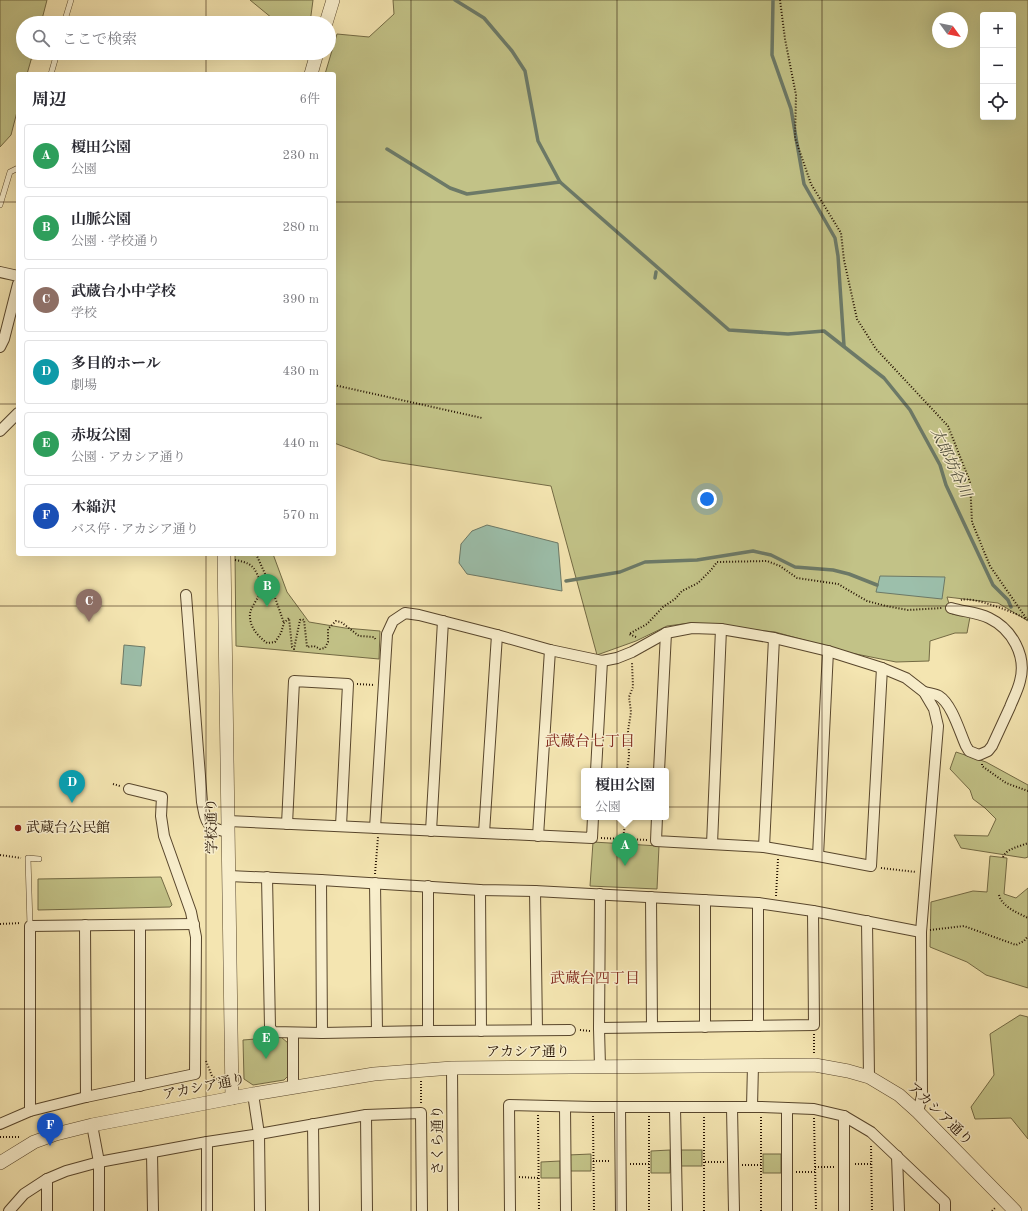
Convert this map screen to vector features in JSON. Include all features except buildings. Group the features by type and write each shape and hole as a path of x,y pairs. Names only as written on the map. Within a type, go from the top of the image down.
{"street":[{"path":"328,16 332,0"},
{"path":"312,72 315,60"},
{"path":"0,272 16,276"},
{"path":"0,347 4,339 16,292"},
{"path":"0,431 16,415"},
{"name":"学校通り","path":"224,557 232,1098"},
{"path":"186,595 202,802 205,816 211,827 216,830 228,827 287,824 592,838 593,820"},
{"path":"924,692 938,695 944,700 950,709 969,751 979,755 988,751 992,746 1018,688 1022,670 1020,658 1016,644 1008,633 999,624 979,613 960,611 951,608"},
{"path":"377,828 383,685 387,634 393,621 405,613 443,621 550,650 602,661 617,658 632,652 666,633 692,628 721,629 774,638 828,651 882,668 906,678 924,692 934,709 938,726 921,932 922,1096 918,1112"},
{"path":"431,831 443,621"},
{"path":"712,844 721,629"},
{"path":"659,768 666,633"},
{"path":"484,833 497,635"},
{"path":"764,847 774,638"},
{"path":"538,836 550,650"},
{"path":"818,856 828,651"},
{"path":"596,768 602,661"},
{"path":"657,820 656,841 764,847 872,866 882,668"},
{"path":"287,824 294,682 348,684 341,826"},
{"path":"0,1124 30,1111 86,1097 195,1074 196,937 194,924 164,836 161,816 162,797 129,789"},
{"path":"229,876 758,903 813,911 921,932"},
{"path":"267,877 270,1027 273,1032 322,1033 570,1030"},
{"path":"321,880 322,1033"},
{"path":"375,884 377,1032"},
{"path":"428,886 428,1031"},
{"path":"480,890 481,1031"},
{"path":"535,891 537,1030"},
{"path":"600,894 600,1067"},
{"path":"651,897 652,1028"},
{"path":"705,900 705,1027"},
{"path":"758,903 758,1026"},
{"path":"599,1029 814,1025 813,911"},
{"path":"866,921 869,1077"},
{"path":"30,1111 30,924 194,924"},
{"path":"85,925 86,1097"},
{"path":"140,925 140,1086"},
{"path":"293,1033 293,1087"},
{"name":"アカシア通り","path":"0,1163 34,1142 56,1134 92,1125 253,1094 374,1074 452,1068 815,1065 848,1071 869,1077 899,1095 918,1112 1015,1211"},
{"path":"753,1066 756,1107"},
{"name":"さくら通り","path":"452,1068 453,1211"},
{"path":"253,1094 259,1134 260,1211"},
{"path":"510,1211 509,1106 756,1107 814,1109 844,1116 871,1132 897,1156 945,1202 945,1211"},
{"path":"565,1107 566,1211"},
{"path":"620,1107 621,1211"},
{"path":"675,1107 677,1211"},
{"path":"732,1108 734,1211"},
{"path":"787,1108 787,1211"},
{"path":"9,1211 24,1194 47,1179 66,1171 99,1162 366,1115 421,1113 422,1211"},
{"path":"366,1115 367,1211"},
{"path":"844,1116 844,1211"},
{"path":"313,1124 314,1211"},
{"path":"92,1125 99,1162 99,1211"},
{"path":"207,1142 207,1211"},
{"path":"152,1153 153,1211"},
{"path":"897,1156 898,1211"},
{"path":"47,1179 47,1211"}],"lane":[{"path":"66,16 71,0"},
{"path":"52,72 55,60"},
{"path":"0,205 10,172 16,169"},
{"path":"30,924 28,858 39,859"}],"path":[{"path":"780,0 785,39 796,95 795,138 811,184 841,233 844,260 857,319 876,349 948,426 970,482 972,522 990,566 1010,597 1028,620"},
{"path":"336,385 482,418"},
{"path":"257,556 272,589 284,623"},
{"path":"224,557 246,562 254,567 262,583 260,595 250,613 250,618 254,631 267,643 275,642 281,633 284,623 289,618 292,647 294,649 300,620 302,619 304,620 306,647 314,646 320,649 325,648 328,642 328,630 336,621 341,622 360,636 374,637 376,641"},
{"path":"640,638 629,634 647,624 663,607 675,599 682,591 698,583 717,562 767,561 780,566 797,578 838,584 867,601 886,606 908,610 951,608"},
{"path":"627,768 630,744 628,731 631,712 629,697 633,687 632,652"},
{"path":"348,684 383,685"},
{"path":"979,755 982,766 994,775 1006,783 1028,791"},
{"path":"623,839 626,820"},
{"path":"375,884 377,828"},
{"path":"592,838 656,841"},
{"path":"1003,857 1004,853 1012,848 1028,843"},
{"path":"776,905 779,850"},
{"path":"0,855 28,858"},
{"path":"872,866 926,873"},
{"path":"999,895 1002,901 1013,910 1028,918"},
{"path":"0,924 30,924"},
{"path":"921,932 964,926 1016,945 1024,941 1028,936"},
{"path":"814,1025 814,1057"},
{"path":"570,1030 599,1029"},
{"path":"204,1056 212,1076 224,1085"},
{"path":"421,1070 421,1113"},
{"path":"537,1106 539,1211"},
{"path":"593,1107 594,1211"},
{"path":"649,1107 649,1211"},
{"path":"704,1107 704,1211"},
{"path":"756,1107 761,1165 761,1211"},
{"path":"814,1109 816,1211"},
{"path":"871,1132 872,1211"},
{"path":"0,1137 28,1136"},
{"path":"593,1161 649,1164"},
{"path":"704,1162 761,1165"},
{"path":"815,1167 871,1164"},
{"path":"787,1173 815,1172"},
{"path":"510,1177 538,1178"}],"green space":[{"path":"0,0 47,0 43,16 16,16 16,60 31,60 28,72 16,72 16,116 11,135 0,147"},
{"path":"250,0 313,0 311,16 269,16"},
{"path":"393,0 1028,0 1028,621 998,603 947,597 952,614 970,617 967,633 955,633 930,641 929,661 896,662 851,653 775,632 690,623 667,626 636,641 597,655 551,486 381,460 336,444 336,72 326,72 329,60 336,60 337,34 369,37 394,14"},
{"path":"235,556 274,556 287,592 309,622 345,628 380,631 379,659 236,646"},
{"path":"956,752 986,762 1028,785 1028,857 1025,858 961,848 954,835 988,836 996,819 973,799 970,790 950,769"},
{"path":"593,842 659,846 657,889 590,886"},
{"path":"990,856 1007,858 1004,894 1016,898 1028,888 1028,988 986,975 967,962 930,947 931,902 973,891 987,892"},
{"path":"161,877 172,905 170,907 38,910 38,879"},
{"path":"1020,1015 1028,1017 1028,1139 1011,1118 975,1119 971,1107 994,1075 990,1034"},
{"path":"281,1037 288,1043 288,1076 284,1080 253,1085 244,1079 243,1040"},
{"path":"670,1150 670,1173 651,1173 651,1151"},
{"path":"681,1150 702,1150 702,1166 681,1166"},
{"path":"591,1154 591,1171 568,1171 568,1155"},
{"path":"763,1154 781,1154 781,1173 763,1173"},
{"path":"560,1161 560,1178 541,1178 541,1162"}],"shaded area":[{"path":"487,525 558,543 562,591 467,574 459,563 461,544 472,531"},
{"path":"880,576 945,577 942,599 876,592"},
{"path":"124,645 145,647 141,686 121,684"}],"waterway":[{"name":"太郎坊谷川","path":"455,0 484,18 512,51 525,71 538,141 560,182 729,330 788,334 824,331 884,378 910,410 940,465 946,485 993,585 1008,600 1011,607"},
{"path":"773,0 772,55 791,109 804,184 835,238 838,256 844,346"},
{"path":"387,149 450,188 467,194 560,182"},
{"path":"655,278 656,272"},
{"path":"566,581 620,572 645,562 697,560 753,551 771,555 795,567 833,570 849,574 877,585"}],"place":[{"name":"山脈公園","path":"267,607"},
{"name":"武蔵台小中学校","path":"89,622"},
{"name":"多目的ホール","path":"72,803"},
{"name":"武蔵台公民館","path":"18,828"},
{"name":"榎田公園","path":"625,866"},
{"name":"赤坂公園","path":"266,1059"},
{"name":"木綿沢","path":"50,1146"}],"district":[{"name":"武蔵台七丁目","path":"590,742"},
{"name":"武蔵台四丁目","path":"595,979"}]}
